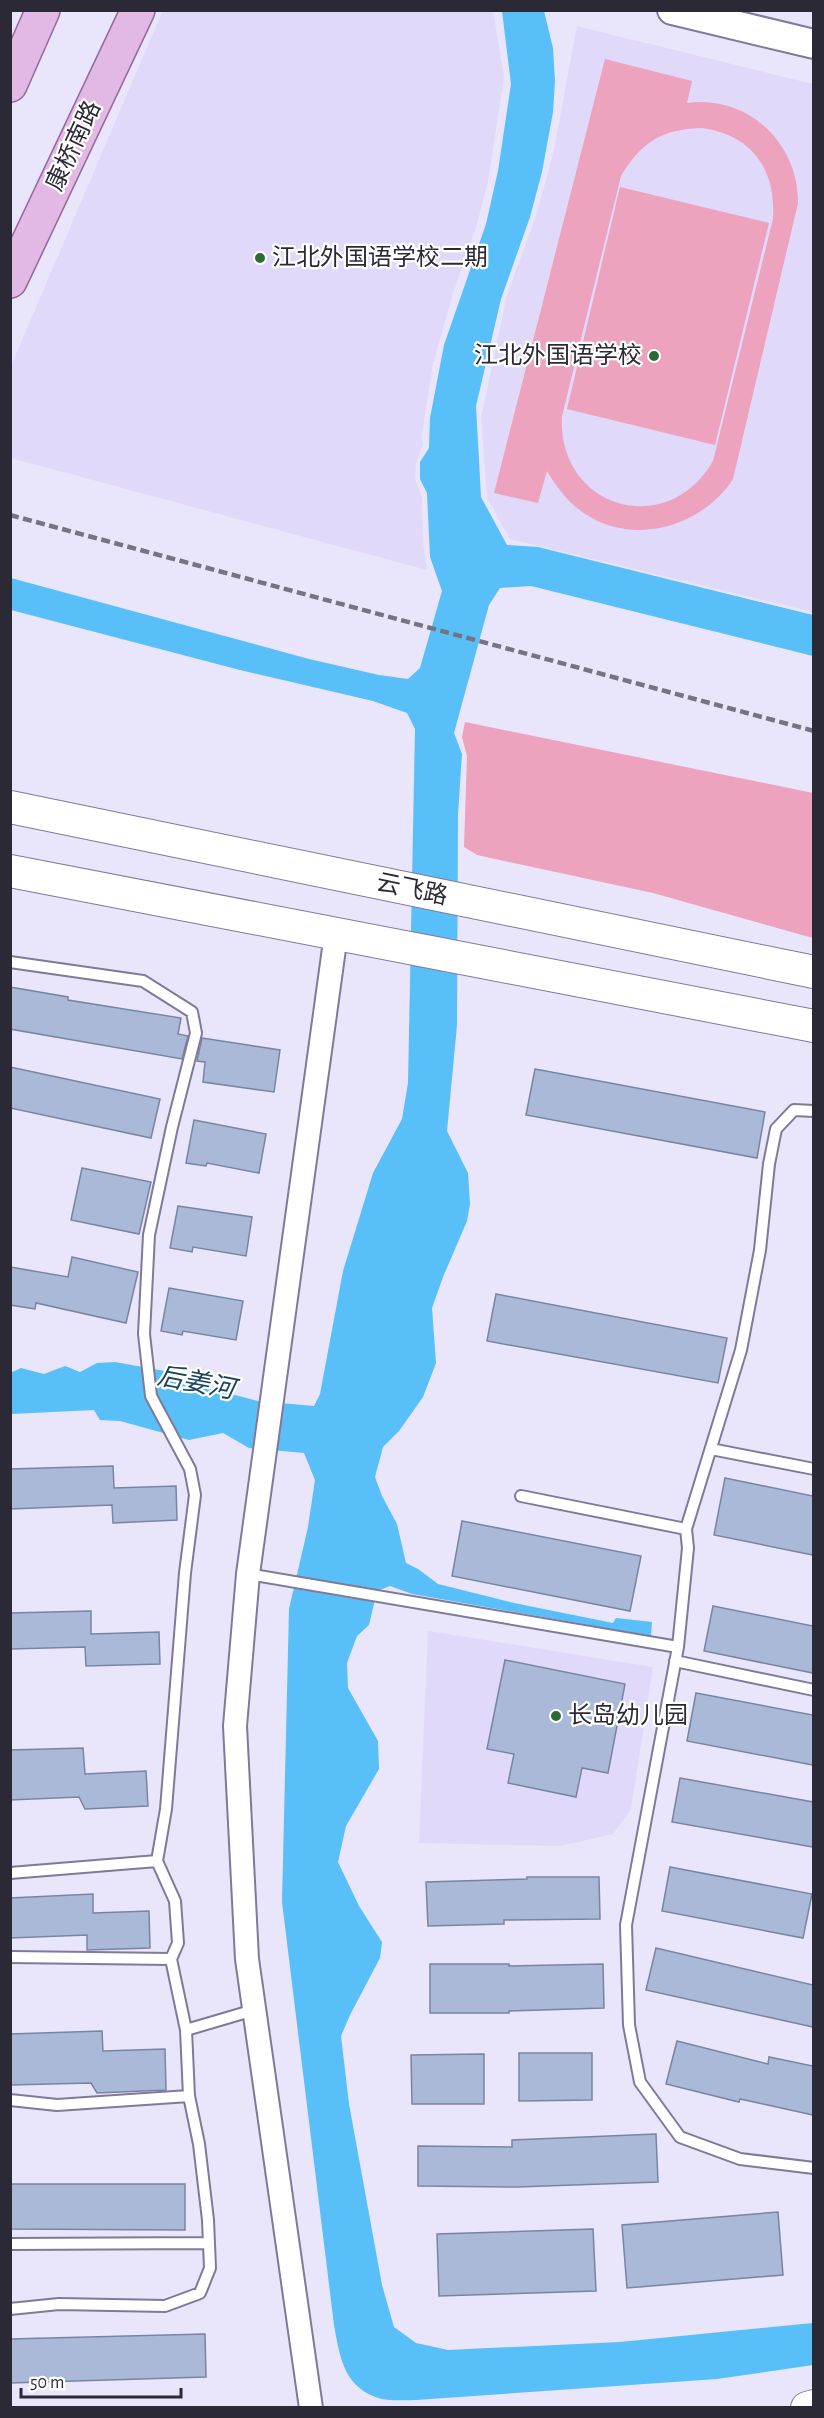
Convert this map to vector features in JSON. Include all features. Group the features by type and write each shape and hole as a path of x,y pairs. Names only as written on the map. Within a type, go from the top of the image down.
{"main road":[{"path":"10,85 43,10"},
{"name":"康桥南路","path":"10,281 138,10"},
{"name":"云飞路","path":"10,807 813,972"},
{"path":"10,871 813,1026"},
{"path":"807,2408 813,2406"}],"street":[{"path":"672,10 813,44"},
{"path":"310,2408 247,1959 235,1726 248,1574 279,1347 350,936"}],"lane":[{"path":"10,962 143,981 192,1012 196,1033 172,1127 149,1235 144,1334 152,1396 190,1469 195,1495 184,1573 166,1809 157,1861 175,1901 178,1943 171,1959 186,2030 189,2096 199,2144 210,2268 200,2293 165,2306 59,2304 10,2309"},
{"path":"813,1111 794,1110 776,1129 769,1164 760,1250 741,1350 686,1529 688,1548 678,1647 626,1925 629,2025 640,2082 680,2137 741,2159 813,2168"},
{"path":"711,1449 813,1469"},
{"path":"521,1496 686,1529"},
{"path":"248,1574 678,1647"},
{"path":"675,1661 813,1690"},
{"path":"10,1873 157,1861"},
{"path":"10,1957 171,1959"},
{"path":"186,2030 254,2010"},
{"path":"10,2100 57,2105 189,2096"},
{"path":"10,2244 209,2243"}],"shaded area":[{"name":"江北外国语学校二期","path":"163,10 493,11 504,77 488,181 477,224 453,293 433,364 422,433 423,445 416,462 415,479 422,497 423,543 427,570 11,458 11,366"},
{"name":"江北外国语学校","path":"577,26 813,84 813,612 510,539 487,498 481,418 507,295 535,219 553,155"},
{"path":"605,59 692,81 687,103 709,102 749,115 766,128 779,143 790,161 796,181 798,203 733,479 704,509 667,526 646,530 626,529 606,524 587,515 564,496 547,471 538,503 494,493","holes":["702,128 735,138 747,147 765,170 773,201 773,219 713,461 693,486 669,501 644,506 618,503 595,492 577,473 565,448 562,416 621,176 645,146 664,135 675,131"]},
{"path":"620,187 769,223 715,445 567,409"},
{"path":"465,722 813,793 813,938 653,893 477,855 464,847 467,756 462,737"},
{"path":"428,1631 653,1667 631,1809 613,1834 561,1846 419,1843"}],"water":[{"name":"后姜河","path":"502,11 544,11 553,48 555,81 553,112 542,172 530,217 501,299 476,406 481,497 507,545 538,547 813,615 813,656 531,586 500,588 489,605 454,733 462,754 458,815 457,1025 447,1131 468,1173 470,1204 467,1221 432,1308 436,1363 423,1397 399,1431 383,1447 375,1477 397,1524 406,1563 438,1584 514,1603 613,1623 616,1618 652,1622 651,1636 412,1594 390,1586 377,1591 369,1625 357,1636 347,1663 348,1688 378,1741 379,1769 346,1826 338,1862 359,1906 382,1942 380,1958 341,2036 349,2104 382,2285 394,2327 416,2343 448,2350 620,2342 813,2323 813,2365 717,2379 390,2400 369,2394 359,2388 346,2371 339,2349 334,2325 282,1902 289,1609 308,1527 315,1480 304,1453 249,1448 223,1433 189,1440 120,1421 100,1420 94,1410 11,1414 10,1373 21,1368 44,1374 65,1366 80,1372 97,1363 115,1362 170,1372 212,1389 258,1401 314,1406 320,1394 343,1271 373,1173 402,1119 408,1083 415,729 407,713 373,701 240,670 11,610 11,578 309,659 379,675 408,679 420,668 442,591 430,557 427,493 420,479 420,462 429,448 430,418 444,345 486,224 498,171 511,84"}],"building":[{"path":"10,987 68,997 68,1000 181,1018 178,1034 188,1036 182,1059 10,1029"},
{"path":"202,1038 280,1050 274,1092 203,1082 205,1062 197,1061"},
{"path":"10,1067 160,1099 151,1138 10,1108"},
{"path":"535,1069 765,1112 757,1158 526,1115"},
{"path":"194,1120 266,1134 259,1173 207,1163 206,1166 186,1163"},
{"path":"82,1168 151,1182 139,1234 71,1220"},
{"path":"178,1206 252,1217 246,1256 193,1247 192,1252 170,1248"},
{"path":"72,1257 138,1272 126,1323 36,1303 35,1309 10,1305 10,1267 68,1277"},
{"path":"169,1288 243,1301 236,1340 183,1331 182,1335 161,1331"},
{"path":"496,1294 727,1338 718,1383 487,1341"},
{"path":"113,1466 114,1488 176,1486 177,1520 113,1523 112,1505 10,1509 10,1469"},
{"path":"725,1478 813,1496 813,1555 714,1535"},
{"path":"462,1521 641,1556 630,1611 452,1576"},
{"path":"713,1606 813,1626 813,1673 704,1651"},
{"path":"91,1611 91,1634 159,1632 160,1664 86,1666 85,1647 10,1649 10,1613"},
{"name":"长岛幼儿园","path":"505,1660 625,1684 608,1773 582,1768 576,1797 508,1783 514,1754 487,1749"},
{"path":"696,1693 813,1715 813,1765 687,1741"},
{"path":"83,1748 85,1774 146,1771 148,1806 85,1809 79,1797 10,1800 10,1750"},
{"path":"680,1778 813,1802 813,1847 672,1822"},
{"path":"670,1867 812,1894 803,1938 662,1911"},
{"path":"527,1877 599,1877 600,1919 504,1920 504,1924 428,1926 426,1882 527,1879"},
{"path":"93,1894 93,1913 149,1911 150,1948 87,1950 87,1935 10,1938 10,1898"},
{"path":"656,1948 813,1985 813,2027 646,1990"},
{"path":"430,1964 509,1964 509,1966 603,1964 604,2008 509,2011 509,2013 430,2013"},
{"path":"102,2031 103,2051 165,2049 166,2090 97,2093 91,2083 10,2085 10,2034"},
{"path":"677,2041 768,2064 769,2057 813,2066 813,2115 740,2099 739,2102 666,2084"},
{"path":"519,2053 592,2053 592,2100 519,2101"},
{"path":"484,2054 484,2104 412,2104 411,2055"},
{"path":"656,2134 658,2182 517,2187 418,2186 418,2146 512,2147 512,2140"},
{"path":"10,2184 185,2184 185,2230 10,2229"},
{"path":"778,2212 783,2275 627,2288 622,2225"},
{"path":"593,2229 596,2291 439,2296 437,2234"},
{"path":"205,2334 206,2377 10,2383 10,2339"}],"railway":[{"path":"10,515 814,731"}],"place":[{"name":"江北外国语学校二期","path":"260,258"},
{"name":"江北外国语学校","path":"654,356"},
{"name":"长岛幼儿园","path":"556,1716"}]}
